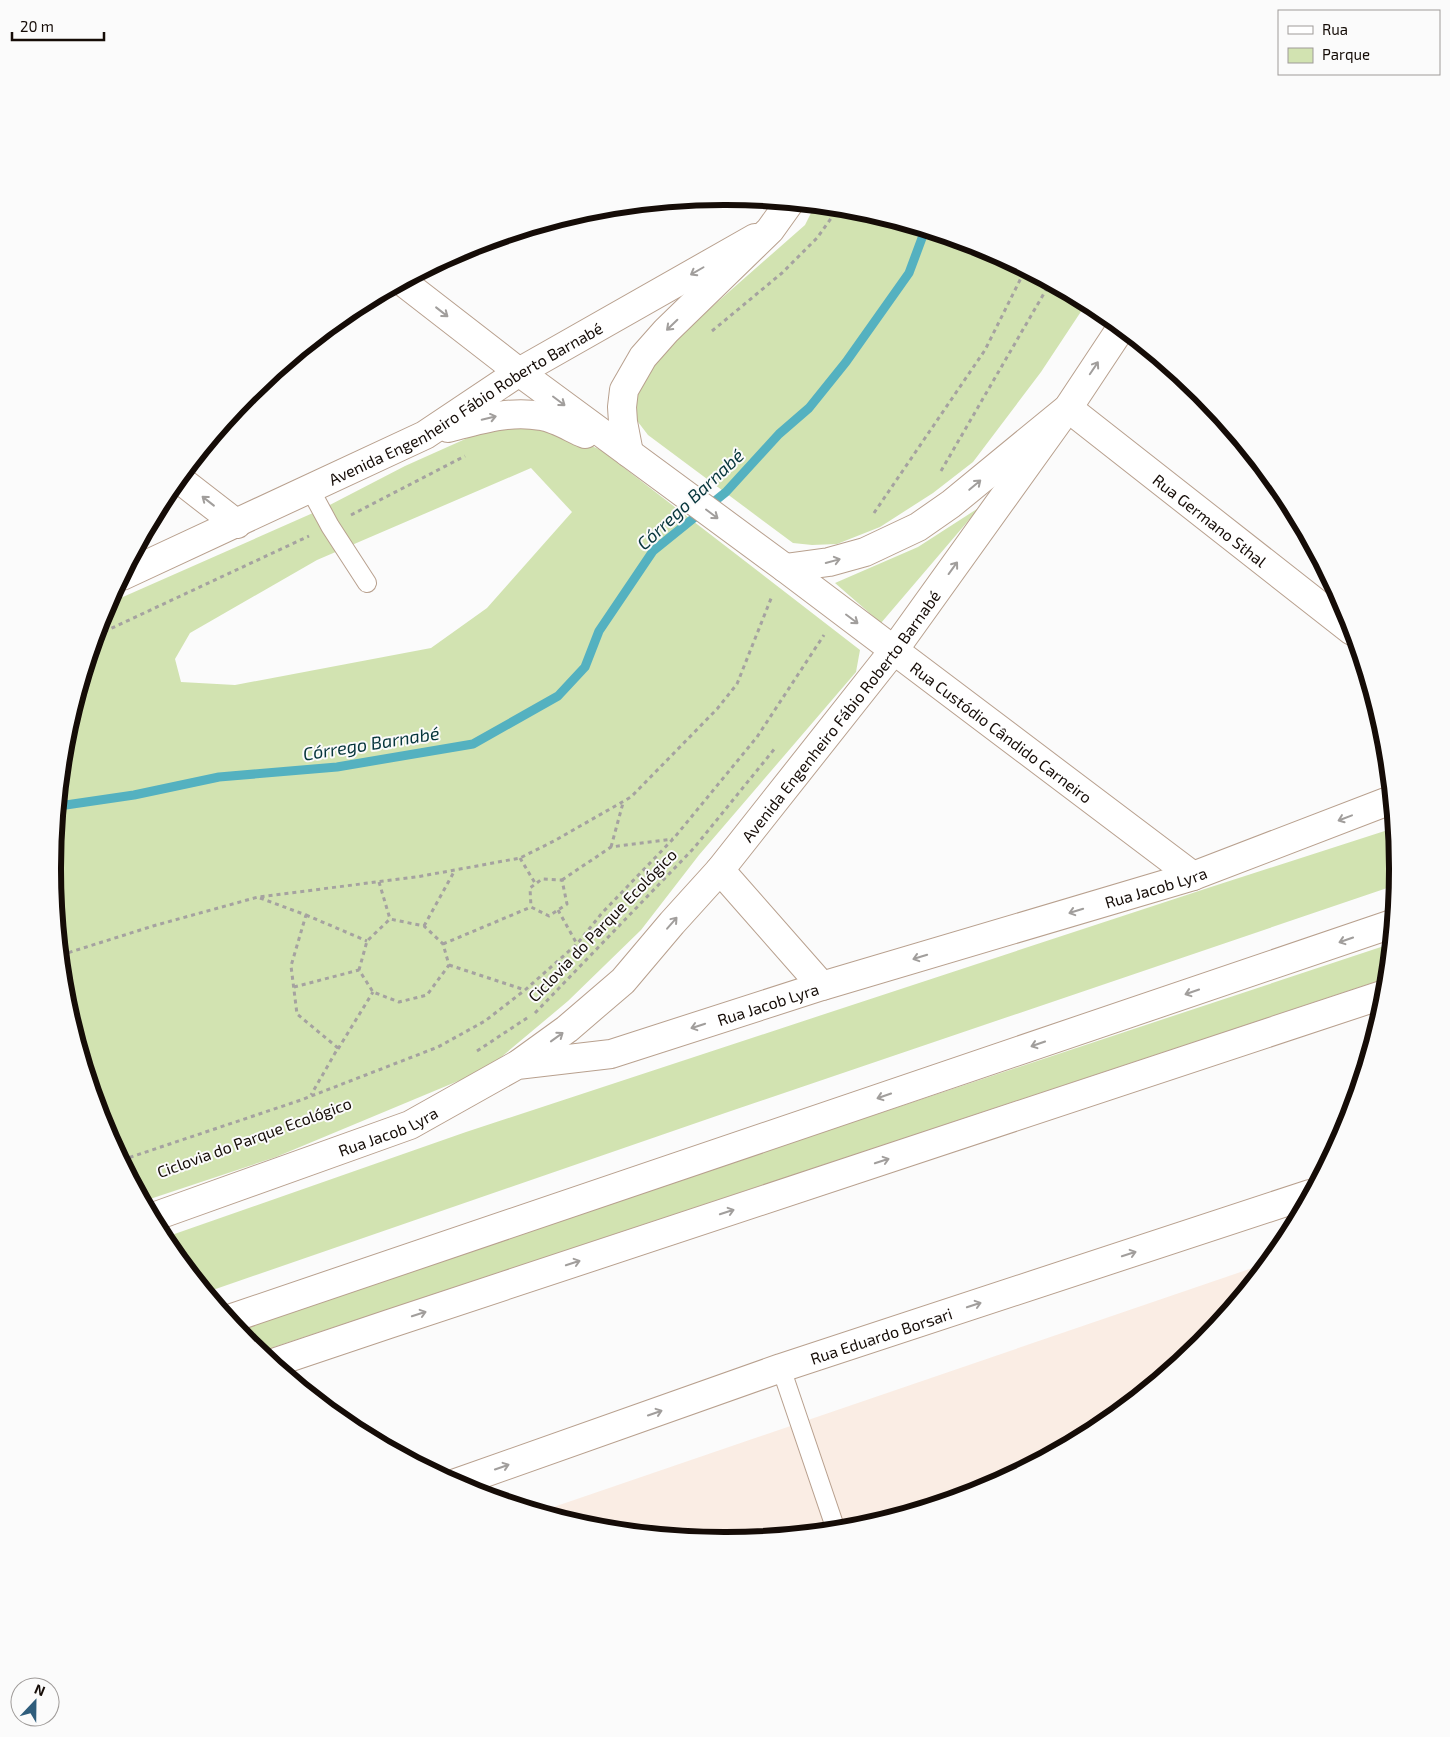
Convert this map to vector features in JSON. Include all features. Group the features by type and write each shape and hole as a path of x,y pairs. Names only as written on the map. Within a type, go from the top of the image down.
{"main road":[{"name":"Avenida Engenheiro Fábio Roberto Barnabé","path":"132,572 237,524 425,434 520,372 770,230 786,208"},
{"path":"637,458 623,422 622,407 624,390 643,357 666,331 770,230"},
{"name":"Rua Custódio Cândido Carneiro","path":"408,286 520,372 785,568 1193,876"},
{"name":"Avenida Engenheiro Fábio Roberto Barnabé","path":"517,1065 567,1029 623,981 672,922 720,870 894,650 1068,408 1117,334"},
{"path":"785,568 829,562 865,552 918,527 951,504 1068,408"},
{"name":"Rua Germano Sthal","path":"1068,408 1341,623"},
{"path":"425,434 494,416 513,414 543,416 637,458"},
{"path":"185,483 237,524"},
{"name":"Rua Jacob Lyra","path":"159,1215 410,1126 517,1065 612,1054 822,986 1193,876 1385,802"},
{"path":"720,870 822,986"},
{"path":"236,1317 1386,926"},
{"path":"280,1361 388,1324 1376,997"},
{"name":"Rua Eduardo Borsari","path":"467,1480 781,1368 1302,1197"},
{"path":"286,1367 388,1324"}],"lane":[{"path":"310,489 330,526 367,583"},
{"path":"781,1368 834,1523"}],"path":[{"path":"707,335 782,273 816,238 834,214"},
{"path":"872,516 985,350 1023,275"},
{"path":"940,473 1047,288"},
{"path":"67,953 153,926 258,897 379,882 520,858 554,841 631,797 716,709 737,684 773,592"},
{"path":"128,1158 311,1096 438,1047 485,1021 525,990 577,944 602,913 674,838 758,737 825,634"},
{"name":"Ciclovia do Parque Ecológico","path":"474,1053 536,1012 694,848 782,741"},
{"path":"611,847 623,802"},
{"path":"530,907 530,888 542,879 562,880 611,847 674,838"},
{"path":"520,858 535,884"},
{"path":"424,926 455,870"},
{"path":"443,944 530,907 549,916 567,904 562,880"},
{"path":"379,882 390,920"},
{"path":"258,897 367,941"},
{"path":"558,910 577,944"},
{"path":"306,915 291,966 298,1014 338,1048 335,1054"},
{"path":"390,920 424,926 443,944 449,965"},
{"path":"390,920 367,941 359,970 373,992 398,1002 427,995 449,965"},
{"path":"449,965 525,990"},
{"path":"294,987 359,970"},
{"path":"311,1096 373,992"}],"shaded area":[{"path":"1256,1267 1224,1306 1194,1338 1163,1368 1129,1395 1094,1420 1019,1464 979,1482 938,1497 897,1510 854,1519 812,1527 768,1531 682,1531 638,1527 549,1509"}],"green space":[{"path":"812,210 897,227 979,255 1019,273 1082,310 1041,372 973,462 933,493 880,527 837,544 812,545 793,543 648,435 635,418 633,402 656,356 805,225"},
{"path":"512,426 561,433 601,450 860,650 856,672 699,855 641,930 568,1001 487,1069 276,1157 150,1199 112,1123 96,1082 74,998 67,955 61,868 67,782 74,739 96,655 119,599 322,509 405,466 472,436","holes":["531,468 572,512 487,608 431,648 235,685 181,682 175,659 190,633 317,560"]},
{"path":"980,507 881,623 835,583 918,547"},
{"path":"1387,830 1388,888 728,1112 213,1290 172,1235 466,1132"},
{"path":"1384,946 1379,981 268,1349 243,1324"}],"waterway":[{"name":"Córrego Barnabé","path":"65,805 134,795 219,777 337,767 473,744 558,696 585,667 599,631 653,551 726,492 779,434 809,408 846,362 909,273 923,235"}]}
